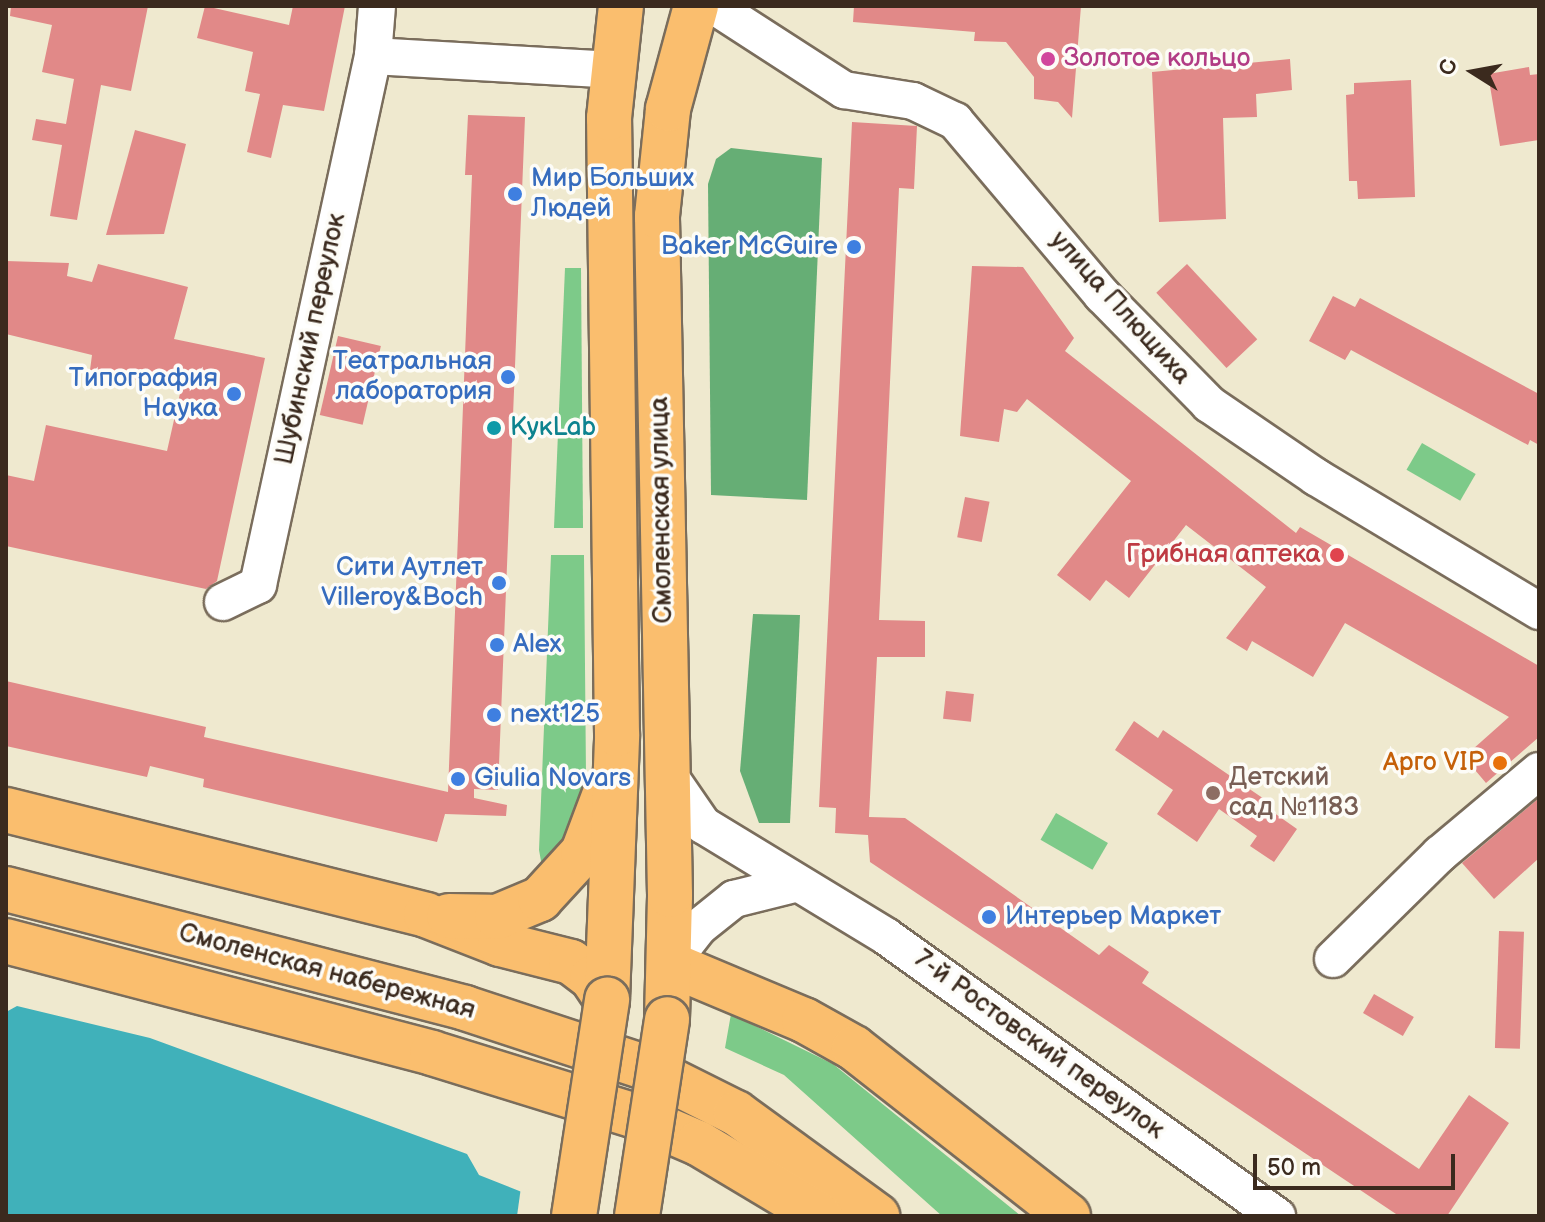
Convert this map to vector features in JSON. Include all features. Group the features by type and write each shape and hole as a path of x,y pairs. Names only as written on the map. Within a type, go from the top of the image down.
{"main road":[{"name":"Смоленская улица","path":"574,1216 607,1000 617,734 609,118 621,6"},
{"name":"Смоленская улица","path":"637,1216 667,1019 670,964 657,216 668,109 696,6"},
{"path":"426,915 497,917 540,899 565,878 583,852 600,813 617,734"},
{"path":"6,810 426,915 500,944 571,962 592,978 607,1000"},
{"name":"Смоленская набережная","path":"6,889 465,1008 644,1067 736,1113 877,1216"},
{"name":"Смоленская набережная","path":"6,941 432,1053 635,1116 698,1143 820,1216"},
{"path":"670,964 804,1020 854,1048 1042,1203 1068,1216"}],"street":[{"path":"377,6 373,56 613,70"},
{"name":"улица Плющиха","path":"714,6 844,90 913,101 955,121 1127,323 1209,404 1316,477 1539,611"},
{"name":"Шубинский переулок","path":"223,602 258,585 373,56"},
{"path":"1333,959 1440,854 1539,771"},
{"name":"7-й Ростовский переулок","path":"668,774 703,825 794,884 887,937 1277,1216"},
{"path":"670,964 699,927 734,899 794,884"}],"green space":[{"path":"731,148 822,158 807,500 711,495 708,184 716,159"},
{"path":"565,268 581,268 583,528 554,528"},
{"path":"1422,443 1476,474 1460,501 1406,470"},
{"path":"551,555 584,555 586,776 593,776 592,799 543,872 539,850"},
{"path":"753,614 800,615 790,823 759,823 740,771"},
{"path":"1056,813 1108,843 1092,870 1040,840"},
{"path":"731,1014 833,1064 1021,1216 942,1216 784,1075 725,1048"}],"water":[{"path":"17,1006 150,1038 467,1154 479,1175 582,1216 6,1216 6,1012"}],"pier":[{"path":"521,1187 584,1212 586,1216 517,1216"}],"building":[{"path":"11,6 148,6 131,91 101,85 77,220 50,216 62,145 32,140 36,119 66,124 74,79 42,72 52,25 10,16"},
{"path":"205,6 289,25 293,6 345,6 324,111 283,105 271,158 247,152 260,94 245,91 253,52 197,38"},
{"name":"Золотое кольцо","path":"854,6 1081,6 1072,118 1058,102 1034,99 1034,77 1006,42 974,41 975,32 853,22"},
{"path":"1290,59 1292,90 1256,94 1257,117 1223,118 1226,219 1159,222 1152,72"},
{"path":"1529,67 1530,75 1539,74 1539,140 1500,146 1488,74"},
{"path":"1411,80 1415,197 1358,199 1357,181 1349,181 1346,95 1354,94 1354,83"},
{"path":"468,115 525,117 498,790 474,789 474,798 507,805 506,816 445,814 437,842 203,787 204,779 150,766 147,777 6,746 6,681 206,727 204,737 448,792 472,175 465,175"},
{"path":"852,122 917,126 914,189 899,188 879,620 925,621 925,657 877,657 869,817 905,818 1099,955 1109,945 1149,972 1142,983 1419,1169 1469,1095 1509,1123 1447,1216 1399,1216 870,862 868,835 835,833 836,808 819,807"},
{"path":"135,130 186,144 164,234 106,235"},
{"path":"6,261 69,263 67,276 92,282 98,264 188,287 174,339 265,358 217,581 206,589 6,546 6,475 34,481 46,425 167,451 181,389 90,370 92,355 6,334"},
{"path":"1187,264 1257,339 1227,368 1156,293"},
{"path":"972,266 1023,267 1074,338 1065,351 1296,533 1300,527 1539,666 1539,737 1486,783 1464,757 1509,717 1345,623 1313,677 1252,641 1247,651 1226,638 1266,587 1186,525 1129,598 1106,580 1090,601 1057,575 1131,481 1027,399 1017,412 1004,409 999,442 960,436"},
{"path":"1333,296 1355,307 1360,298 1539,394 1539,445 1530,440 1528,445 1351,350 1345,360 1309,341"},
{"path":"338,336 381,346 363,425 320,415"},
{"path":"965,497 990,502 982,542 957,537"},
{"path":"946,691 974,694 971,722 943,719"},
{"name":"Детский сад №1183","path":"1134,721 1158,738 1163,730 1270,803 1267,808 1297,829 1274,862 1250,846 1257,836 1219,809 1197,842 1157,814 1173,790 1115,750"},
{"path":"1539,798 1539,858 1494,899 1462,863"},
{"path":"1499,931 1524,932 1520,1049 1495,1048"},
{"path":"1374,994 1414,1017 1403,1036 1363,1013"}],"place":[{"name":"Золотое кольцо","path":"1048,59"},
{"name":"Мир Больших Людей","path":"515,194"},
{"name":"Baker McGuire","path":"854,247"},
{"name":"Театральная лаборатория","path":"508,377"},
{"name":"Типография Наука","path":"234,394"},
{"name":"КукLab","path":"494,428"},
{"name":"Грибная аптека","path":"1337,555"},
{"name":"Сити Аутлет Villeroy&Boch","path":"499,583"},
{"name":"Alex","path":"497,645"},
{"name":"next125","path":"494,715"},
{"name":"Арго VIP","path":"1500,763"},
{"name":"Giulia Novars","path":"458,779"},
{"name":"Детский сад №1183","path":"1213,793"},
{"name":"Интерьер Маркет","path":"989,917"}]}
